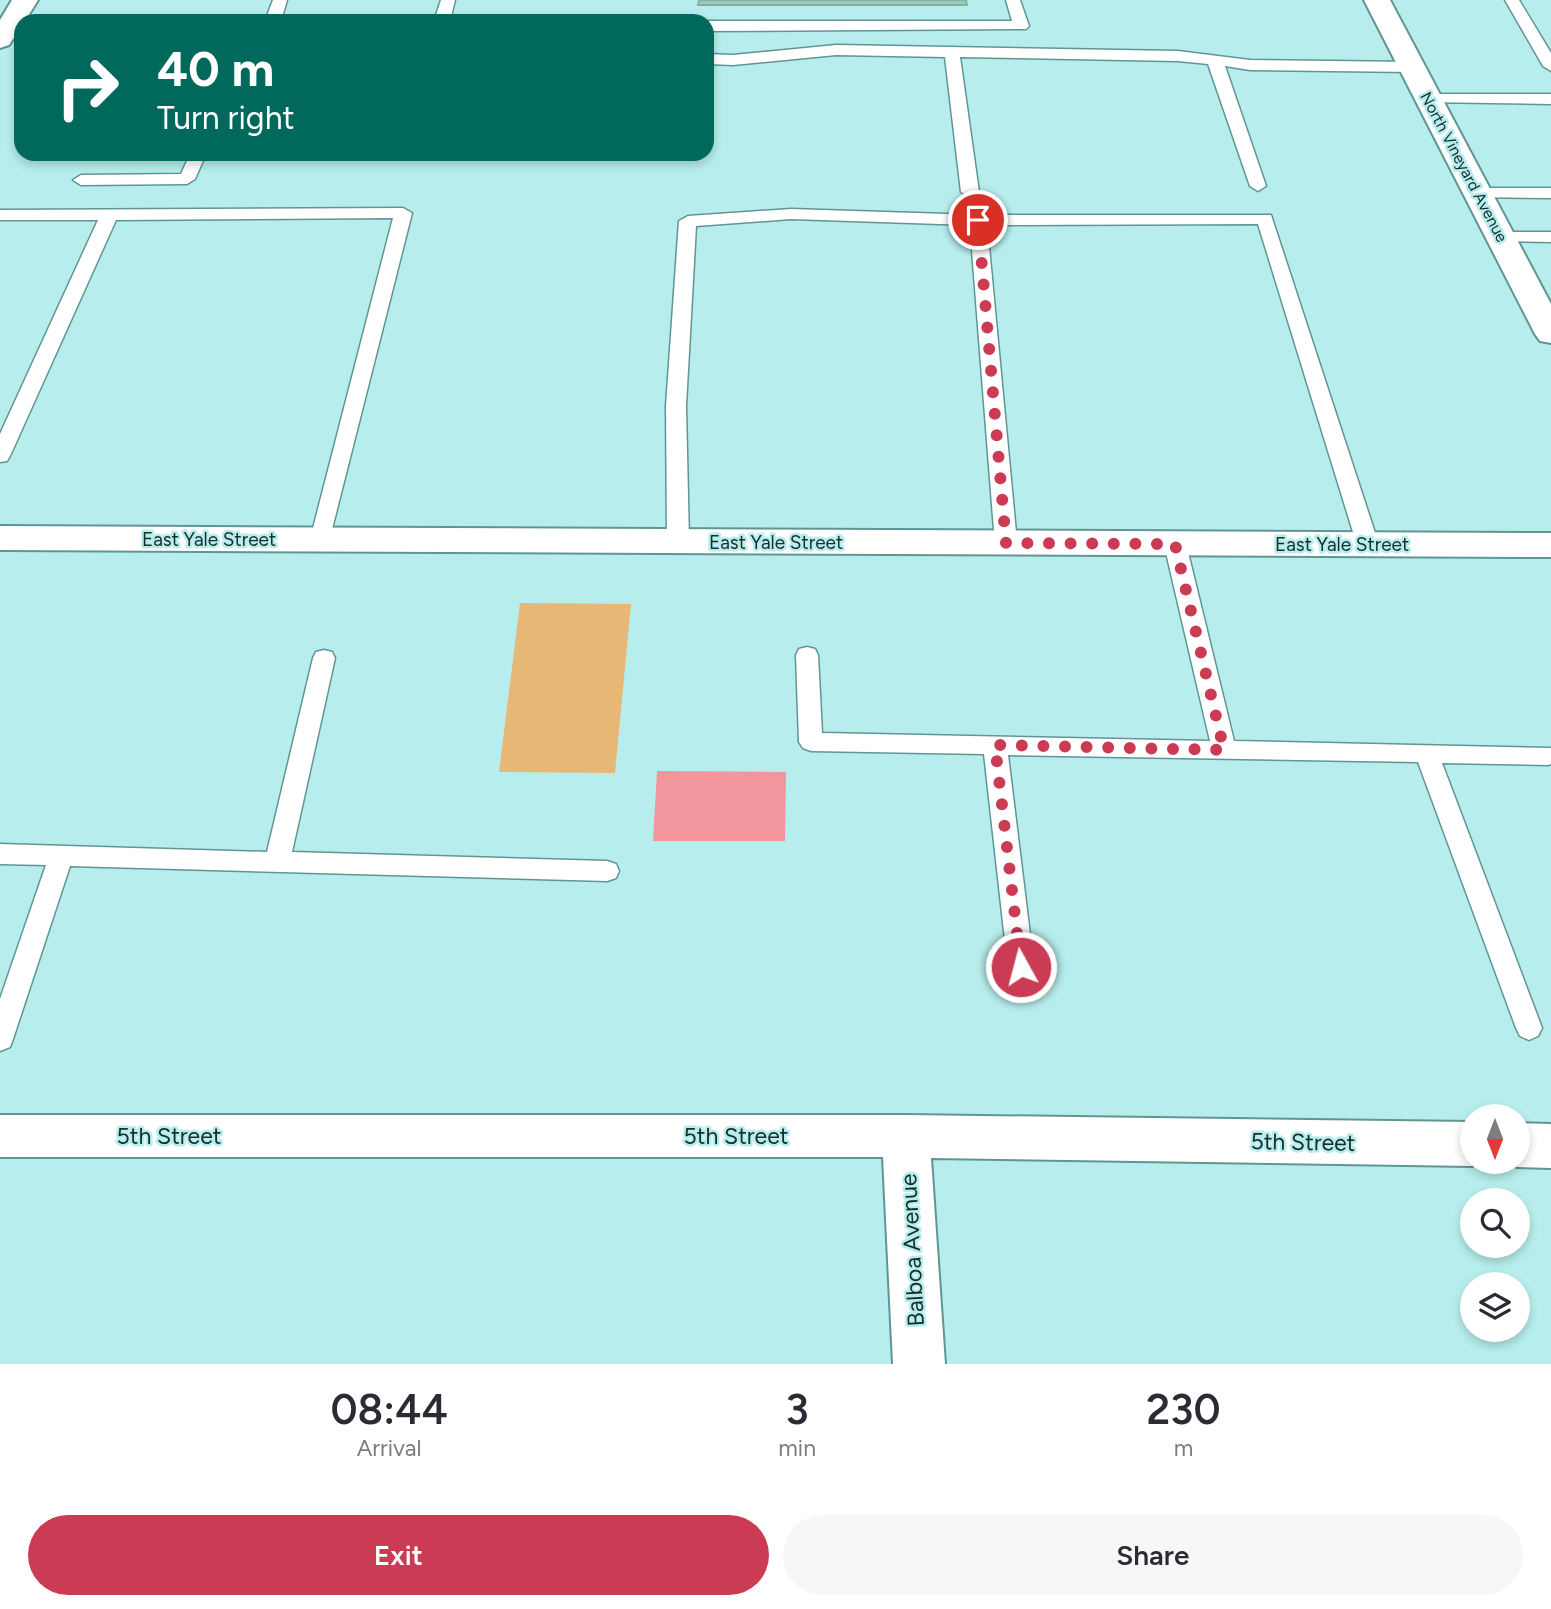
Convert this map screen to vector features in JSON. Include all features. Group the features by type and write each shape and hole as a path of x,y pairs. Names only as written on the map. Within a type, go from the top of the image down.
{"street":[{"name":"North Vineyard Avenue","path":"1377,0 1551,334"},
{"path":"0,40 14,9"},
{"name":"East Yale Street","path":"1,538 1551,545"},
{"name":"5th Street","path":"0,1136 906,1136 1460,1144"},
{"name":"Balboa Avenue","path":"906,1136 919,1364"},
{"path":"1530,1145 1551,1146"}],"lane":[{"path":"714,26 1021,26 1013,0"},
{"path":"1513,0 1551,66"},
{"path":"714,59 733,60 836,50 1178,56 1250,65 1412,67"},
{"path":"952,52 970,192"},
{"path":"1215,61 1258,186"},
{"path":"1429,99 1551,99"},
{"path":"81,180 187,179 195,161"},
{"path":"1477,193 1551,193"},
{"path":"0,215 403,213 321,540"},
{"path":"678,541 676,406 688,221 791,214 978,220 1265,219 1368,545"},
{"path":"0,456 109,215"},
{"path":"978,220 1006,543"},
{"path":"1501,237 1551,237"},
{"path":"1175,544 1224,750"},
{"path":"807,655 811,742 1548,755"},
{"path":"277,862 324,658"},
{"path":"995,745 1021,967"},
{"path":"1427,754 1529,1028"},
{"path":"0,854 607,871"},
{"path":"0,1039 61,856"}],"shaded area":[{"path":"520,603 631,604 615,773 499,772"},
{"path":"657,771 786,772 785,841 653,841"}],"building":[{"path":"699,0 966,0 967,5 698,5"}],"route":[{"path":"978,220 1006,543 1175,544 1224,750 995,745 1021,967"}]}
